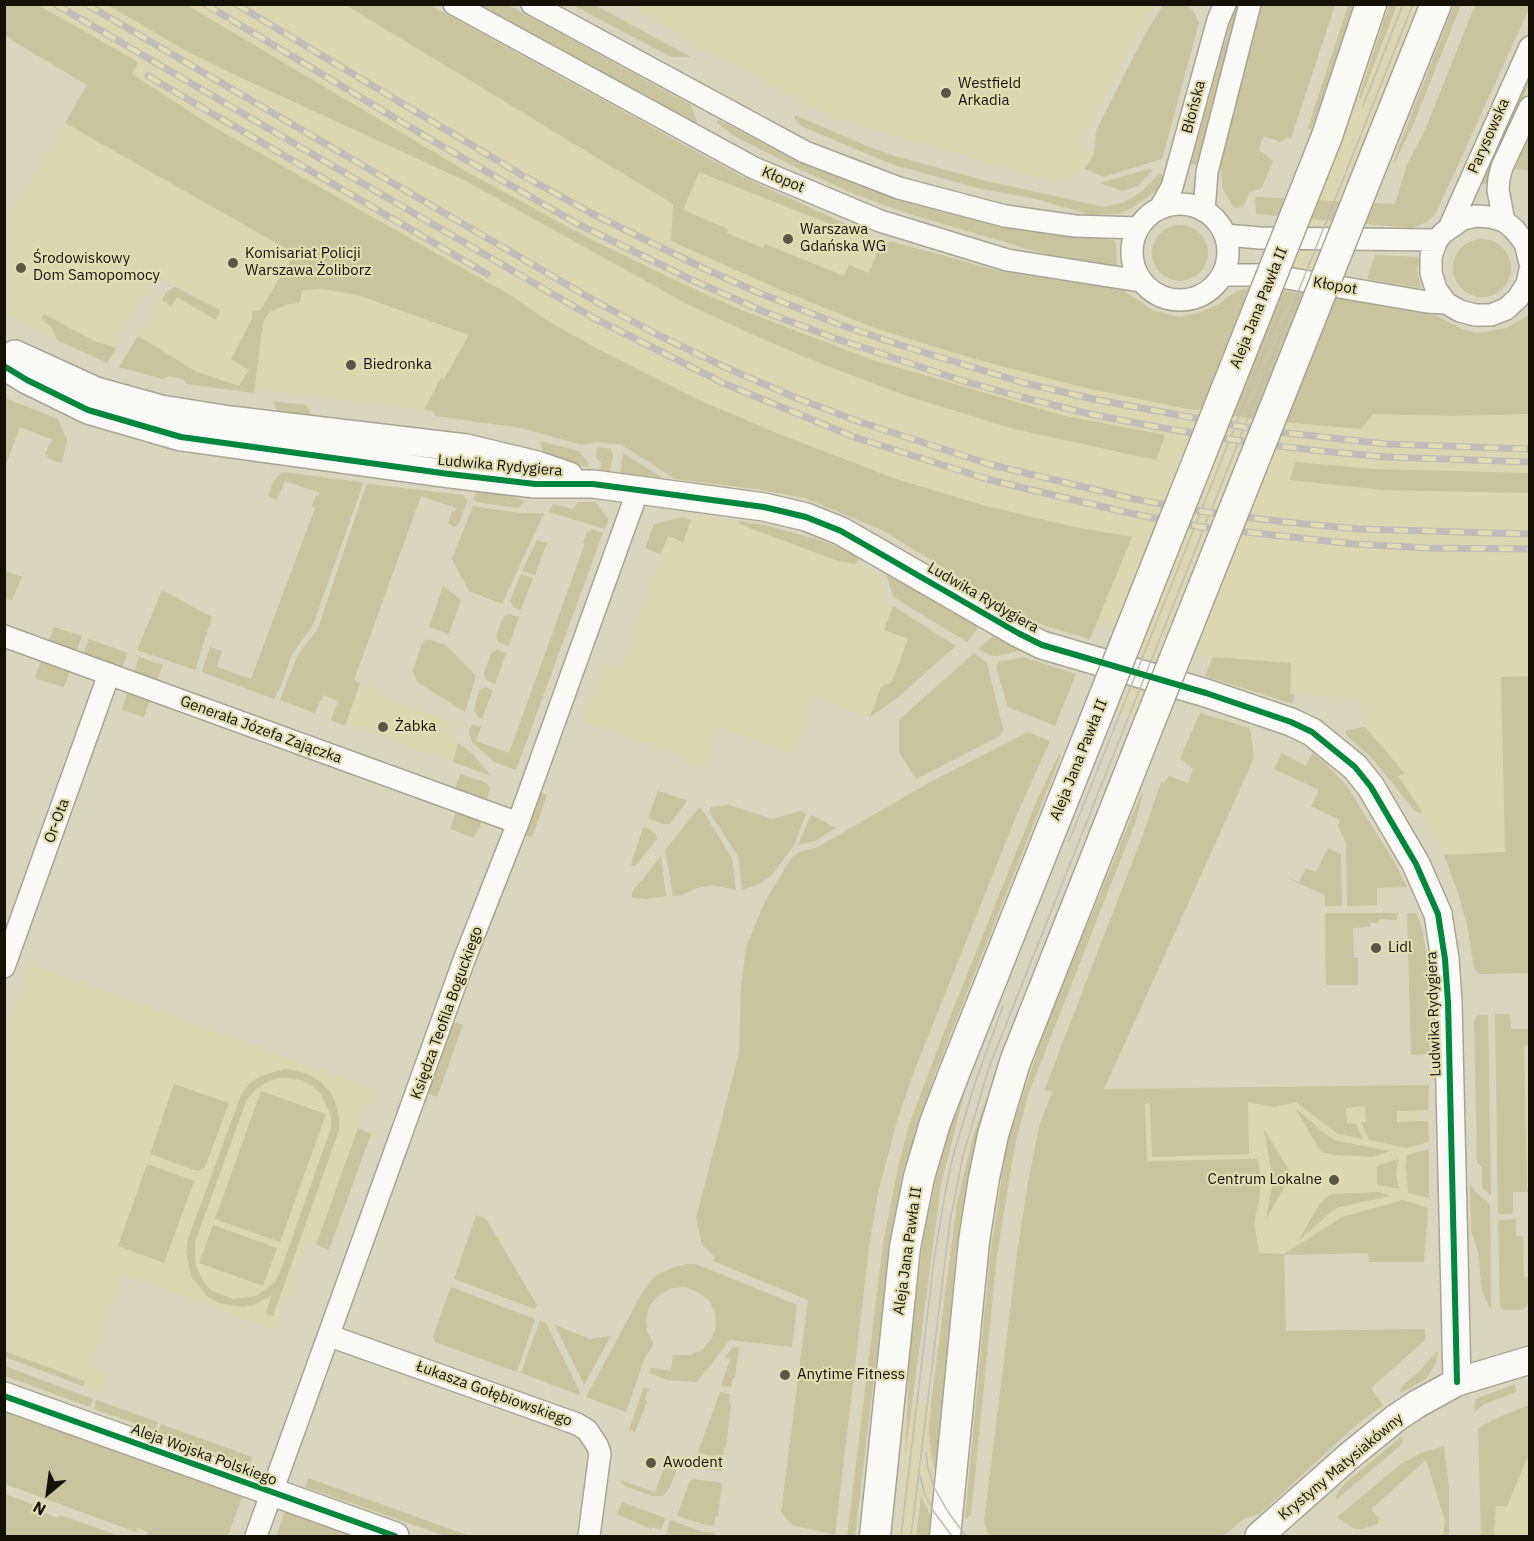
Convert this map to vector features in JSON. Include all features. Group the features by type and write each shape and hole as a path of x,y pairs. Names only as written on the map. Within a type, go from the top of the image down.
{"main road":[{"name":"Aleja Jana Pawła II","path":"875,1536 905,1247 919,1177 935,1123 1327,136 1371,4"},
{"path":"945,1536 974,1241 993,1135 1015,1062 1436,4"}],"street":[{"name":"Kłopot","path":"454,4 754,168 880,221 1007,260 1140,281"},
{"path":"532,4 805,152 899,188 1005,216 1075,226 1138,228"},
{"name":"Błońska","path":"1160,208 1172,187 1218,20 1225,4"},
{"name":"Błońska","path":"1204,211 1206,172 1250,4"},
{"name":"Parysowska","path":"1446,303 1436,289 1431,273 1431,256 1444,233 1530,47"},
{"name":"Parysowska","path":"1504,221 1498,190 1499,178 1530,106"},
{"path":"1174,204 1189,205 1204,211 1217,221 1225,235 1228,255 1223,275 1213,288 1200,297 1183,301 1167,299 1152,293 1140,281 1134,269 1131,255 1132,241 1138,228 1147,216 1160,208 1174,204"},
{"path":"1225,235 1260,238 1444,233 1462,219 1476,216 1504,221 1528,250"},
{"path":"1506,309 1518,298 1527,284 1530,270"},
{"name":"Kłopot","path":"1223,275 1269,275 1427,302 1446,303 1460,311 1475,315 1491,315 1506,309"},
{"path":"1506,309 1530,304"},
{"name":"Ludwika Rydygiera","path":"4,349 92,400 153,431 209,442 449,474 535,484 592,484 638,489 764,507 815,520 842,531 1042,645 1206,693 1291,722 1312,732 1355,767 1382,806 1424,880 1438,914 1445,959 1448,1002 1449,1094 1455,1216 1457,1382"},
{"name":"Ludwika Rydygiera","path":"4,366 36,385 92,400"},
{"name":"Księdza Teofila Boguckiego","path":"256,1536 464,960 518,823 638,489"},
{"name":"Generała Józefa Zajączka","path":"4,636 518,823"},
{"name":"Or-Ota","path":"4,967 109,674"},
{"name":"Łukasza Gołębiowskiego","path":"330,1336 555,1416 587,1430 600,1453 589,1536"},
{"path":"1457,1382 1530,1360"},
{"name":"Krystyny Matysiakówny","path":"1259,1536 1347,1457 1396,1418 1457,1382"},
{"name":"Aleja Wojska Polskiego","path":"4,1396 395,1536"}],"shaded area":[{"path":"5,4 38,5 138,62 132,74 212,126 510,295 548,321 699,400 896,479 986,506 1079,528 1132,537 1090,639 1024,617 882,530 805,498 675,479 622,445 598,442 582,445 521,428 435,416 434,411 424,410 441,378 444,379 469,335 358,295 322,289 302,290 300,303 288,304 270,312 264,320 262,330 254,393 187,384 183,379 169,376 163,379 119,367 138,336 197,372 239,386 249,370 231,359 252,319 252,311 260,311 294,253 65,123 87,85 5,36"},
{"path":"5,5 419,5 778,201 865,238 934,261 1162,320 1272,314 1397,5 1419,5 1296,316 1474,335 1529,330 1530,676 1501,677 1505,852 1444,855 1398,775 1404,774 1365,729 1360,698 1290,694 1291,663 1215,658 1165,643 1135,716 1115,710 1143,637 1096,624 899,529 442,378 424,410 239,387 218,378 129,352 165,290 216,320 220,310 156,274 112,346 54,329 57,340 5,314 4,223 87,86 5,36"},
{"path":"108,5 187,5 469,173 592,240 673,279 734,307 872,360 1065,416 1165,435 1156,460 1014,429 904,395 756,336 687,304 466,181 186,51"},
{"path":"346,5 430,5 739,175 859,230 865,238 699,172 683,210 728,229 727,233 763,248 765,244 844,276 849,265 869,273 881,243 893,242 999,271 1121,289 1154,311 1178,317 1199,313 1219,304 1235,292 1252,287 1361,301 1437,316 1464,330 1477,333 1507,328 1529,315 1529,414 1453,416 1373,414 1361,429 1261,420 1183,408 1082,387 975,359 877,329 783,291 671,241 673,204"},
{"path":"477,5 508,5 578,43 691,105 698,125"},
{"path":"573,5 595,5 691,57 671,57"},
{"name":"Westfield Arkadia","path":"629,5 1156,5 1079,143 1093,151 1079,176 1073,173 1070,180 1062,176 1057,183 834,118 703,49 701,52 691,46 693,42 686,40 687,37"},
{"path":"1163,5 1185,5 1192,9 1199,23 1162,159 1103,177 1085,169 1094,153 1096,131 1144,36"},
{"path":"1235,5 1240,5 1198,165 1191,164"},
{"path":"1262,5 1335,5 1291,138 1288,137 1281,142 1263,136 1259,150 1273,161 1262,188 1250,192 1243,207 1234,208 1223,189 1220,163"},
{"path":"1348,5 1355,5 1311,130 1308,128"},
{"path":"1389,5 1397,5 1361,98 1359,97"},
{"path":"1454,5 1461,5 1413,125 1393,162"},
{"path":"1475,5 1529,5 1529,9 1436,213 1427,222 1412,228 1256,214 1255,197 1395,204 1406,167 1425,130"},
{"path":"1529,70 1529,84 1486,184 1478,185"},
{"path":"795,115 895,156 990,182 1105,207 1124,202 1141,192 1159,174 1165,174 1157,190 1131,209 1118,214 1091,215 1036,199 977,188 891,164 801,126 795,119"},
{"path":"718,120 819,170 899,199 988,224 1049,234 1114,240 1117,264 1115,267 1055,257 903,212 857,195 799,169 736,137 717,123"},
{"path":"1529,136 1529,170 1514,169"},
{"path":"1149,169 1153,170 1138,186 1123,191 1100,183"},
{"path":"1174,225 1186,225 1196,229 1204,237 1208,253 1204,269 1196,277 1186,281 1174,281 1164,277 1156,269 1152,259 1152,247 1156,237 1164,229"},
{"path":"1482,239 1498,244 1506,252 1511,268 1506,284 1498,292 1482,297 1466,292 1458,284 1453,268 1458,252 1466,244"},
{"path":"1375,255 1417,257 1421,288 1367,279"},
{"path":"175,287 220,310 216,320 177,297 171,306 162,300 167,291"},
{"path":"44,314 94,341 116,348 108,362 57,340 53,329 41,318"},
{"path":"5,398 58,419 67,440 62,463 47,458 48,455 45,454 53,440 20,427 5,467"},
{"path":"273,401 306,405 313,420 281,415"},
{"path":"540,441 579,451 588,463 588,467 545,458"},
{"path":"599,447 611,449 613,455 610,472 600,470 602,464 596,457"},
{"path":"623,454 662,478 661,483 620,475"},
{"path":"1295,462 1372,469 1529,473 1529,493 1383,490 1290,480"},
{"path":"282,472 363,484 313,625 292,654 274,699 202,672 210,647 222,651 217,667 251,679 315,508 312,506 316,495 320,493 285,481 277,500 268,496 273,482"},
{"path":"366,485 463,495 467,501 459,524 454,527 448,523 452,511 455,512 456,508 421,496 354,680 360,683 345,726 331,720 338,701 323,695 315,713 280,700 297,656 318,629"},
{"path":"477,491 512,496 525,501 518,508 476,502 473,499"},
{"path":"578,502 596,502 608,519 605,529 549,512 553,504 573,509"},
{"path":"473,506 519,513 544,513 502,604 469,591 452,559"},
{"path":"693,515 737,521 744,526 838,561 854,564 857,562 880,574 889,604 893,606 884,630 908,639 892,682 881,687 870,717 815,697 794,754 718,727 704,770 684,762 685,758 583,721 604,662 621,668 667,536 683,541"},
{"path":"683,517 691,520 683,542 668,536 661,554 645,548 654,524"},
{"path":"737,521 764,525 816,539 842,548 859,557 858,561 854,564 838,561 744,526"},
{"path":"591,529 603,533 516,770 494,762 472,742 469,731 472,725 481,726 476,741 509,753 585,543 583,542 587,532 590,533"},
{"path":"537,540 547,543 535,575 522,571"},
{"path":"885,569 975,621 976,631 967,642 893,597"},
{"path":"5,571 22,577 12,600 5,598"},
{"path":"521,574 533,578 521,610 513,607 510,600"},
{"path":"443,586 461,600 449,634 429,627"},
{"path":"162,590 212,617 195,670 137,650"},
{"path":"893,606 956,646 898,697 870,717 881,687 892,682 908,639 884,630"},
{"path":"509,614 519,617 509,646 498,642 496,636 504,616"},
{"path":"54,627 82,636 77,650 49,640"},
{"path":"994,635 1020,648 1019,651 997,656 978,649"},
{"path":"89,639 128,653 122,667 84,653"},
{"path":"427,639 446,645 476,676 465,712 417,682 413,671 422,643"},
{"path":"497,650 506,653 495,684 486,680 484,674 491,653"},
{"path":"974,653 987,663 1003,729 1000,736 916,779 899,752 899,720"},
{"path":"139,657 163,665 157,680 134,671"},
{"path":"1023,657 1076,674 1055,726 1008,707 996,667 999,662"},
{"path":"1213,657 1291,663 1290,694 1294,695 1293,704 1205,676"},
{"path":"41,661 70,671 64,687 36,679"},
{"path":"1529,676 1529,973 1478,974 1474,968 1467,925 1458,893 1444,855 1505,852 1501,677"},
{"path":"362,683 388,692 387,698 450,721 446,732 457,736 458,743 453,762 347,724"},
{"path":"485,687 493,690 482,719 474,710 479,690"},
{"path":"127,693 150,700 144,717 122,710"},
{"path":"1200,713 1250,728 1254,758 1104,1089 1429,1085 1428,1110 1397,1111 1397,1122 1428,1121 1429,1142 1407,1148 1369,1140 1361,1122 1366,1122 1365,1106 1346,1108 1347,1123 1356,1124 1363,1139 1338,1134 1296,1102 1274,1107 1248,1102 1249,1154 1152,1157 1150,1103 1145,1104 1147,1161 1258,1159 1261,1180 1254,1222 1259,1253 1284,1254 1342,1217 1403,1200 1428,1208 1424,1262 1369,1262 1368,1253 1284,1255 1286,1331 1425,1329 1425,1340 1371,1388 1383,1405 1355,1426 1261,1513 1244,1519 1223,1536 989,1536 984,1522 1018,1246 1040,1123 1053,1091 1044,1091 1144,832 1161,782 1164,783 1169,776 1188,783 1193,769 1180,758"},
{"path":"1365,727 1405,774 1398,776 1422,811 1420,813 1415,811 1371,757 1346,735 1346,730"},
{"path":"1028,732 1050,741 1017,814 915,1069 898,1118 879,1188 870,1239 835,1535 792,1525 781,1512 808,1300 713,1261 715,1257 702,1245 696,1218 739,1053 741,987 746,948 765,901 792,857 801,851 816,848 934,780"},
{"path":"458,743 473,754 491,776 453,762"},
{"path":"1282,753 1306,766 1312,753 1346,785 1394,861 1407,887 1377,888 1377,905 1347,906 1346,843 1338,826 1340,820 1311,806 1319,790 1274,769"},
{"path":"1059,754 1061,755 936,1071 903,1172 890,1246 855,1536 847,1536 883,1244 909,1125 1038,798"},
{"path":"460,774 487,783 490,788 487,799 455,789"},
{"path":"538,791 547,795 533,835 530,837 523,834"},
{"path":"658,791 686,800 670,824 648,818"},
{"path":"1142,792 1135,823 1028,1095 1015,1145 997,1255 971,1515 965,1519 990,1255 1007,1143 1047,1023"},
{"path":"729,805 772,819 800,811 806,814 794,845 772,875 759,884 742,890 738,856 709,812 711,807"},
{"path":"701,808 732,858 736,890 712,885 673,896 665,850"},
{"path":"456,812 482,821 474,838 450,829"},
{"path":"811,815 836,828 815,841 798,845"},
{"path":"646,827 656,834 657,839 635,866 631,865 643,828"},
{"path":"1328,848 1341,854 1342,906 1325,906 1325,895 1285,877 1299,882 1306,868 1316,872"},
{"path":"661,856 666,896 647,899 632,898 632,892"},
{"path":"1325,913 1398,913 1397,920 1379,919 1378,923 1370,923 1370,927 1353,928 1354,958 1358,958 1358,985 1326,985"},
{"path":"1407,913 1417,913 1423,933 1428,965 1430,1054 1411,1055"},
{"path":"31,964 373,1089 316,1245 307,1242 275,1330 123,1274 90,1366 108,1373 101,1392 83,1386 85,1380 5,1351 4,1035"},
{"path":"1495,1014 1510,1014 1511,1029 1529,1029 1529,1045 1524,1045 1527,1189 1529,1192 1513,1192 1513,1214 1498,1214"},
{"path":"1478,1015 1488,1015 1491,1195 1482,1188 1482,1167 1477,1162 1474,1021"},
{"path":"453,1022 463,1025 437,1097 427,1093"},
{"path":"285,1069 310,1075 330,1092 339,1117 339,1130 273,1316 266,1313 272,1295 254,1305 242,1307 219,1303 208,1297 191,1277 186,1252 188,1239 241,1095 249,1084 260,1076","holes":["277,1078 301,1080 321,1094 331,1116 331,1128 275,1282 256,1296 233,1299 212,1291 204,1283 195,1264 195,1242 247,1099 265,1083"]},
{"path":"174,1084 229,1103 205,1167 197,1171 150,1154"},
{"path":"1421,1084 1423,1150 1407,1155 1408,1192 1425,1197 1424,1262 1369,1262 1368,1253 1241,1252 1175,1161 1147,1161 1145,1089"},
{"path":"966,1087 941,1184 905,1457 910,1344 924,1234 949,1130"},
{"path":"261,1091 326,1114 280,1242 215,1219"},
{"path":"986,1099 972,1158 955,1263 937,1479 931,1454 929,1429 931,1404 957,1203 973,1136"},
{"path":"1295,1108 1337,1141 1390,1151 1373,1157 1321,1152"},
{"path":"358,1128 371,1134 329,1250 316,1245"},
{"path":"1264,1129 1290,1172 1286,1184 1266,1219 1273,1181"},
{"path":"1429,1149 1429,1198 1408,1193 1406,1167 1407,1155"},
{"path":"1398,1159 1396,1175 1399,1189 1377,1185 1377,1166"},
{"path":"147,1164 194,1181 164,1263 118,1246"},
{"path":"1470,1184 1490,1204 1491,1310 1482,1291 1478,1251 1471,1230"},
{"path":"1379,1192 1390,1196 1339,1207 1298,1241 1319,1205 1327,1196"},
{"path":"476,1215 486,1219 537,1305 535,1309 454,1279"},
{"path":"1516,1219 1516,1236 1523,1236 1524,1277 1528,1277 1528,1303 1522,1310 1503,1310 1500,1307 1498,1220"},
{"path":"213,1225 277,1248 263,1286 199,1263"},
{"path":"687,1264 696,1264 797,1305 792,1347 730,1340 697,1382 667,1380 649,1373 651,1368 671,1371 673,1355 691,1355 703,1349 712,1338 716,1326 715,1312 709,1300 685,1287 671,1288 659,1295 650,1305 646,1318 647,1332 654,1344 645,1357 626,1412 586,1397 642,1293 655,1276"},
{"path":"451,1287 535,1319 517,1372 435,1342 433,1336"},
{"path":"540,1320 546,1323 580,1392 579,1395 521,1373"},
{"path":"555,1325 590,1339 611,1336 584,1385"},
{"path":"733,1347 739,1347 735,1378 733,1378 731,1387 721,1386 730,1359 725,1357"},
{"path":"4,1351 85,1381 83,1386 5,1357"},
{"path":"1438,1352 1436,1363 1426,1379 1401,1393 1402,1386 1419,1372"},
{"path":"5,1366 93,1399 90,1407 5,1376"},
{"path":"1515,1384 1516,1392 1485,1404 1474,1412 1475,1400"},
{"path":"644,1387 649,1389 645,1400 647,1402 635,1432 629,1430"},
{"path":"720,1392 730,1394 729,1402 731,1403 726,1447 724,1447 723,1456 708,1455 698,1452"},
{"path":"96,1400 158,1422 155,1430 94,1409"},
{"path":"912,1401 931,1404 929,1429 931,1454 937,1479 933,1518 921,1497 916,1536 896,1536"},
{"path":"4,1403 240,1489 242,1497 228,1536 147,1536 148,1532 138,1528 136,1532 5,1484"},
{"path":"1529,1405 1529,1454 1507,1506 1496,1506 1494,1536 1481,1536 1478,1429 1492,1420"},
{"path":"1529,1421 1529,1536 1494,1536 1498,1462"},
{"path":"161,1424 252,1457 250,1465 158,1432"},
{"path":"1401,1437 1403,1440 1401,1445 1336,1500 1337,1493 1343,1485"},
{"path":"1444,1446 1449,1487 1449,1536 1443,1536 1445,1521 1426,1460 1371,1509 1380,1519 1377,1524 1354,1529 1337,1517 1401,1464 1421,1453"},
{"path":"696,1457 722,1463 722,1471 693,1468"},
{"path":"665,1464 677,1468 670,1487 663,1496 652,1496 625,1486 620,1480 655,1492"},
{"path":"308,1478 470,1536 445,1536 305,1487"},
{"path":"693,1479 722,1483 718,1516 715,1517 714,1526 677,1516 689,1483"},
{"path":"5,1494 40,1507 39,1511 58,1518 60,1515 120,1536 5,1536"},
{"path":"921,1496 931,1518 929,1536 916,1536"},
{"path":"622,1502 665,1518 661,1530 652,1527 651,1529 617,1514"},
{"path":"286,1509 371,1536 276,1536"},
{"path":"670,1520 703,1532 715,1533 714,1536 666,1534"}],"tram line":[{"path":"1363,106 1403,4"},
{"path":"911,1536 950,1221 963,1156 989,1067 1413,4"},
{"path":"1069,841 1285,301"},
{"path":"901,1536 934,1260 945,1193 953,1156 975,1083 1003,1006"},
{"path":"926,1452 934,1487 948,1512 966,1536"},
{"path":"920,1476 925,1495 934,1512 952,1536"}],"railway":[{"path":"55,4 592,317 723,383 854,437 990,480 1129,513 1201,527 1354,544 1427,548 1530,549"},
{"path":"86,4 602,305 729,369 860,422 992,465 1134,499 1206,512 1358,529 1530,534"},
{"path":"205,4 430,139 576,223 694,281 765,312 834,338 960,380 1021,397 1157,427 1253,443 1321,451 1386,457 1530,462"},
{"path":"236,4 520,174 591,213 705,269 838,324 1024,383 1093,399 1259,430 1387,444 1530,449"},
{"path":"148,76 487,274"}],"cycle path":[{"path":"4,366 88,410 181,437 535,484 593,484 764,507 806,517 841,531 1042,645 1206,693 1291,722 1312,732 1355,767 1371,787 1416,864 1438,914 1445,959 1448,1002 1457,1382"},
{"path":"4,1396 395,1536"}],"place":[{"name":"Westfield Arkadia","path":"946,93"},
{"name":"Warszawa Gdańska WG","path":"788,239"},
{"name":"Komisariat Policji Warszawa Żoliborz","path":"233,263"},
{"name":"Środowiskowy Dom Samopomocy","path":"21,268"},
{"name":"Biedronka","path":"351,365"},
{"name":"Żabka","path":"383,727"},
{"name":"Lidl","path":"1376,948"},
{"name":"Centrum Lokalne","path":"1334,1180"},
{"name":"Anytime Fitness","path":"785,1375"},
{"name":"Awodent","path":"651,1463"}]}
